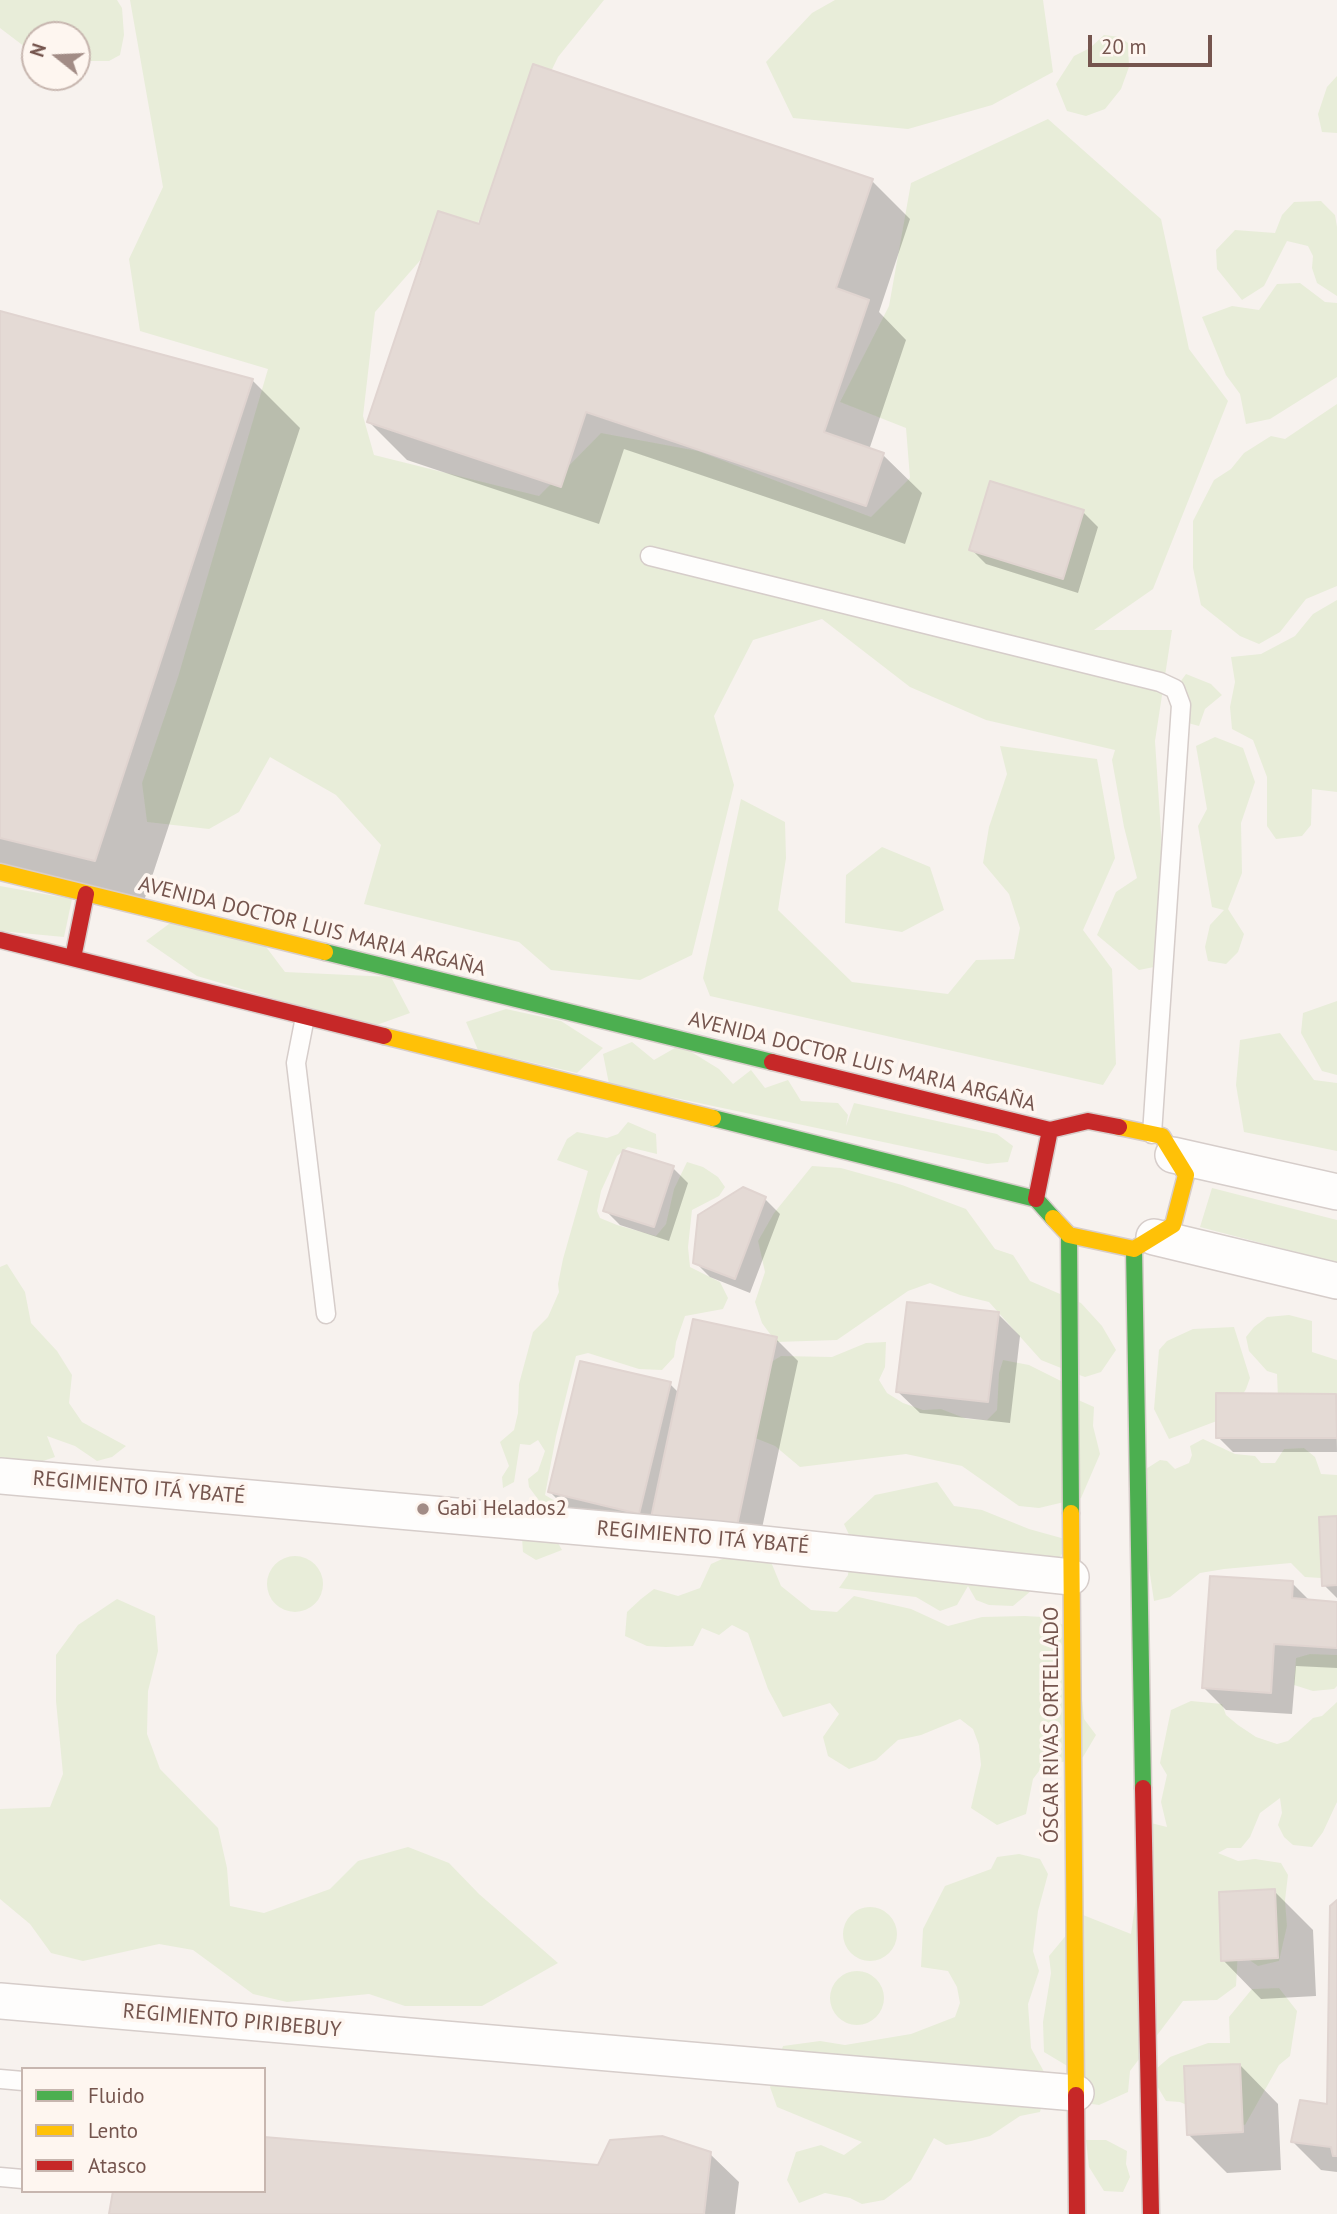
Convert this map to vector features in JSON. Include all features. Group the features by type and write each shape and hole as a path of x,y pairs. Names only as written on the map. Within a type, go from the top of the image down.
{"street":[{"name":"AVENIDA DOCTOR LUIS MARIA ARGAÑA","path":"0,872 1050,1130 1088,1121 1162,1144"},
{"path":"72,958 86,894"},
{"path":"0,940 1035,1199 1069,1235 1144,1243 1337,1281"},
{"path":"1035,1199 1050,1130"},
{"path":"1162,1144 1337,1192"},
{"path":"1144,1243 1173,1225 1186,1175 1162,1144"},
{"name":"ÓSCAR RIVAS ORTELLADO","path":"1069,1235 1077,2214"},
{"path":"1144,1243 1151,2214"},
{"name":"REGIMIENTO ITÁ YBATÉ","path":"0,1476 717,1539 1071,1577"},
{"name":"REGIMIENTO PIRIBEBUY","path":"0,2001 1076,2093"}],"lane":[{"path":"650,556 1160,682 1175,689 1181,705 1157,1093 1162,1144"},
{"path":"305,1017 296,1063 326,1314"},
{"path":"0,2079 21,2081"},
{"path":"0,2177 21,2179"}],"green space":[{"path":"0,0 117,0 122,8 124,35 120,55 109,61 91,61 91,21 21,21 21,44 0,28"},
{"path":"130,0 604,0 558,57 456,268 424,256 375,312 363,416 374,455 539,496 601,433 698,451 871,517 910,478 906,428 840,402 889,306 911,183 1048,119 1161,219 1189,349 1228,401 1153,589 1094,630 1172,630 1155,741 1167,925 1159,966 1139,970 1097,935 1116,892 1137,878 1124,827 1112,760 1115,750 986,720 910,687 822,619 753,640 714,716 734,785 692,955 640,980 551,970 519,942 364,904 381,845 336,795 270,757 239,812 209,829 147,822 142,783 178,677 268,369 140,331 129,259 163,187"},
{"path":"835,0 1043,0 1053,72 992,105 908,129 793,118 766,62 812,13"},
{"path":"1104,35 1120,37 1128,43 1129,67 1121,89 1105,109 1086,116 1067,111 1056,84 1074,56 1090,48"},
{"path":"1337,76 1337,133 1322,132 1318,114 1327,87"},
{"path":"1321,201 1335,215 1337,296 1317,283 1312,268 1313,256 1308,246 1287,241 1264,286 1242,300 1217,269 1216,250 1235,230 1275,233 1282,215 1294,202"},
{"path":"1300,283 1325,302 1337,303 1337,377 1270,419 1246,424 1240,394 1226,375 1202,317 1232,306 1259,310 1277,284"},
{"path":"1337,404 1337,586 1306,599 1280,632 1259,644 1240,636 1201,605 1193,568 1193,521 1214,480 1231,469 1244,453 1271,436 1285,439"},
{"path":"1337,600 1337,792 1312,789 1311,825 1302,836 1276,839 1267,826 1267,777 1253,740 1232,729 1230,707 1235,682 1231,657 1261,654 1295,636 1313,614"},
{"path":"1186,674 1211,684 1222,695 1205,709 1199,726 1173,719 1170,705 1175,689"},
{"path":"1215,737 1243,748 1255,782 1241,823 1242,873 1228,909 1244,934 1238,952 1226,964 1208,961 1205,947 1210,925 1224,910 1212,907 1198,826 1207,809 1196,746"},
{"path":"1000,746 1097,759 1115,858 1083,930 1112,969 1116,1064 1103,1085 710,996 703,978 741,799 785,822 786,858 778,910 852,982 948,994 976,960 1014,959 1020,928 1009,894 983,863 989,827 1007,774"},
{"path":"882,847 930,867 944,910 902,932 845,923 846,875"},
{"path":"0,886 72,899 64,937 0,931"},
{"path":"181,915 254,931 285,972 391,977 410,1013 371,1027 197,976 146,941"},
{"path":"1337,1001 1337,1075 1322,1071 1301,1033 1303,1013"},
{"path":"506,1009 561,1021 603,1048 577,1073 478,1050 466,1022"},
{"path":"1280,1033 1314,1080 1337,1083 1337,1151 1244,1132 1236,1085 1240,1040"},
{"path":"632,1042 654,1060 680,1045 719,1069 733,1084 751,1070 765,1088 788,1080 801,1101 838,1103 848,1115 846,1126 854,1103 997,1134 1013,1146 1008,1162 987,1164 609,1084 603,1054"},
{"path":"628,1122 656,1134 657,1154 628,1147 617,1156 601,1191 597,1211 600,1218 656,1236 666,1224 674,1189 687,1162 703,1167 718,1177 725,1187 719,1196 692,1210 688,1247 690,1267 720,1282 728,1298 723,1309 685,1316 674,1357 662,1370 639,1369 588,1353 576,1356 556,1436 545,1495 555,1501 558,1543 562,1550 536,1560 523,1552 522,1538 543,1506 529,1487 528,1479 538,1471 545,1451 538,1440 530,1445 520,1444 514,1482 503,1488 502,1477 509,1466 500,1442 514,1430 518,1413 519,1384 533,1332 548,1317 559,1292 563,1259 588,1171 557,1160 567,1139 577,1132 607,1138 618,1134"},
{"path":"812,1166 841,1168 902,1185 966,1209 995,1249 1013,1255 1030,1281 1081,1303 1102,1326 1116,1350 1101,1372 1085,1377 1071,1372 1041,1360 989,1302 960,1295 930,1283 908,1291 837,1340 776,1342 762,1323 755,1302 765,1272 758,1241 774,1213"},
{"path":"1212,1188 1337,1220 1337,1263 1200,1227"},
{"path":"7,1264 25,1292 31,1323 57,1351 72,1375 69,1403 82,1422 126,1446 112,1457 97,1461 75,1446 47,1436 55,1457 37,1463 0,1457 0,1267"},
{"path":"1289,1315 1312,1321 1312,1352 1337,1360 1337,1421 1321,1424 1278,1398 1277,1374 1267,1371 1249,1351 1246,1337 1254,1327 1267,1317"},
{"path":"1234,1327 1250,1378 1246,1389 1230,1416 1169,1439 1154,1409 1159,1350 1167,1341 1193,1329"},
{"path":"886,1342 885,1367 879,1380 887,1393 903,1403 923,1410 941,1409 967,1419 987,1420 997,1410 999,1373 1003,1360 1029,1365 1067,1384 1076,1399 1094,1407 1093,1426 1100,1454 1081,1498 1039,1508 1019,1506 962,1466 906,1454 800,1467 775,1446 755,1438 753,1373 781,1356 832,1357 866,1343"},
{"path":"1203,1439 1235,1454 1255,1456 1261,1463 1275,1463 1284,1449 1304,1448 1315,1457 1321,1474 1337,1475 1337,1579 1305,1577 1291,1563 1224,1569 1200,1573 1170,1597 1154,1601 1135,1476 1160,1460 1167,1461 1175,1469 1189,1463 1192,1455 1190,1446"},
{"path":"937,1482 954,1506 982,1510 1029,1529 1072,1541 1038,1585 1013,1606 989,1605 976,1600 968,1586 957,1605 940,1611 916,1597 839,1588 848,1575 851,1539 844,1524 875,1495"},
{"path":"731,1555 771,1562 781,1586 811,1610 837,1612 854,1596 911,1609 948,1626 982,1617 1025,1616 1042,1617 1075,1629 1084,1719 1096,1735 1083,1757 1042,1767 1033,1779 1026,1814 997,1825 971,1808 981,1765 979,1745 973,1729 960,1719 921,1735 898,1740 876,1760 849,1769 828,1756 823,1737 839,1714 830,1703 783,1717 768,1689 748,1633 732,1625 719,1635 702,1628 693,1646 666,1647 647,1646 625,1636 627,1612 654,1589 678,1596 700,1588 711,1564"},
{"path":"295,1556 310,1561 318,1569 323,1584 318,1599 310,1607 295,1612 280,1607 272,1599 267,1584 272,1569 280,1561"},
{"path":"117,1599 155,1616 158,1651 148,1691 147,1734 160,1769 218,1828 227,1868 230,1906 264,1913 330,1889 358,1861 408,1847 449,1863 479,1894 558,1963 482,2006 405,2006 369,1994 287,2002 253,1994 193,1950 159,1944 83,1961 51,1953 30,1924 0,1899 0,1809 50,1807 63,1774 56,1701 56,1655 78,1625"},
{"path":"1310,1654 1337,1655 1337,1686 1334,1689 1313,1691 1294,1685 1296,1658"},
{"path":"1191,1701 1222,1704 1226,1715 1238,1725 1256,1737 1277,1744 1288,1741 1313,1718 1322,1716 1337,1702 1337,1802 1323,1832 1312,1847 1293,1845 1284,1837 1278,1825 1282,1813 1280,1798 1260,1813 1250,1837 1241,1848 1227,1848 1218,1853 1238,1861 1255,1859 1281,1863 1288,1875 1285,1900 1287,1926 1279,1961 1258,1966 1238,1952 1236,1986 1217,2000 1183,2001 1130,2071 1128,2092 1099,2105 1085,2103 1069,2067 1044,2052 1043,2022 1051,1973 1049,1956 1083,1915 1131,1934 1147,1822 1167,1827 1161,1802 1167,1775 1160,1763 1171,1710"},
{"path":"1019,1854 1040,1859 1048,1874 1038,1911 1033,1951 1039,1971 1028,2004 1031,2048 1049,2081 1040,2112 1020,2116 990,2136 971,2141 946,2145 934,2138 911,2180 884,2200 862,2204 850,2198 825,2193 799,2203 787,2180 796,2152 821,2145 844,2155 862,2142 777,2107 770,2087 783,2046 820,2041 845,2045 911,2034 955,2017 960,2003 957,1987 948,1971 921,1967 923,1929 945,1886 991,1869 997,1857"},
{"path":"870,1907 889,1915 897,1934 889,1953 870,1961 851,1953 843,1934 851,1915"},
{"path":"857,1971 876,1979 884,1998 876,2017 857,2025 838,2017 830,1998 838,1979"},
{"path":"1279,1988 1297,2011 1290,2056 1279,2065 1245,2125 1227,2123 1180,2102 1166,2101 1150,2074 1170,2057 1208,2043 1230,2043 1229,2017 1252,1989"},
{"path":"1086,2140 1106,2140 1127,2151 1126,2164 1130,2177 1123,2192 1104,2191 1089,2167"}],"building":[{"path":"533,64 873,179 836,288 869,300 824,432 884,453 866,506 586,412 561,487 367,422 438,211 479,224"},
{"path":"0,311 253,379 95,861 0,838"},
{"path":"990,481 1084,510 1063,579 969,550"},
{"path":"623,1150 674,1166 654,1227 603,1211"},
{"path":"743,1187 766,1197 735,1279 693,1263 698,1215"},
{"path":"907,1302 999,1312 988,1402 896,1392"},
{"path":"693,1319 777,1337 735,1535 651,1518"},
{"path":"580,1361 671,1382 639,1514 548,1492"},
{"path":"1216,1393 1336,1394 1337,1438 1216,1438"},
{"path":"1337,1516 1337,1585 1322,1586 1319,1517"},
{"path":"1210,1576 1293,1581 1292,1598 1337,1602 1337,1648 1274,1644 1271,1693 1202,1688"},
{"path":"1275,1889 1278,1958 1221,1961 1219,1892"},
{"path":"1337,1900 1337,2156 1333,2156 1331,2147 1291,2142 1300,2100 1327,2104 1330,1906"},
{"path":"1240,2064 1243,2132 1187,2135 1184,2066"},
{"path":"662,2136 711,2152 704,2214 109,2214 113,2193 266,2193 266,2137 598,2165 610,2140"}],"traffic: fast":[{"path":"325,952 772,1062"},
{"path":"713,1118 1036,1199 1053,1218"},
{"path":"1069,1235 1071,1513"},
{"path":"1134,1249 1143,1788"}],"traffic: slow":[{"path":"0,872 325,952"},
{"path":"384,1036 713,1118"},
{"path":"1053,1218 1069,1235 1134,1249 1173,1225 1186,1175 1162,1136 1119,1127"},
{"path":"1071,1513 1076,2095"}],"traffic: jam":[{"path":"73,958 86,894"},
{"path":"0,940 384,1036"},
{"path":"772,1062 1050,1130 1088,1121 1119,1127"},
{"path":"1036,1199 1050,1130"},
{"path":"1143,1788 1151,2214"},
{"path":"1076,2095 1077,2214"}],"place":[{"name":"Gabi Helados2","path":"423,1509"}]}
